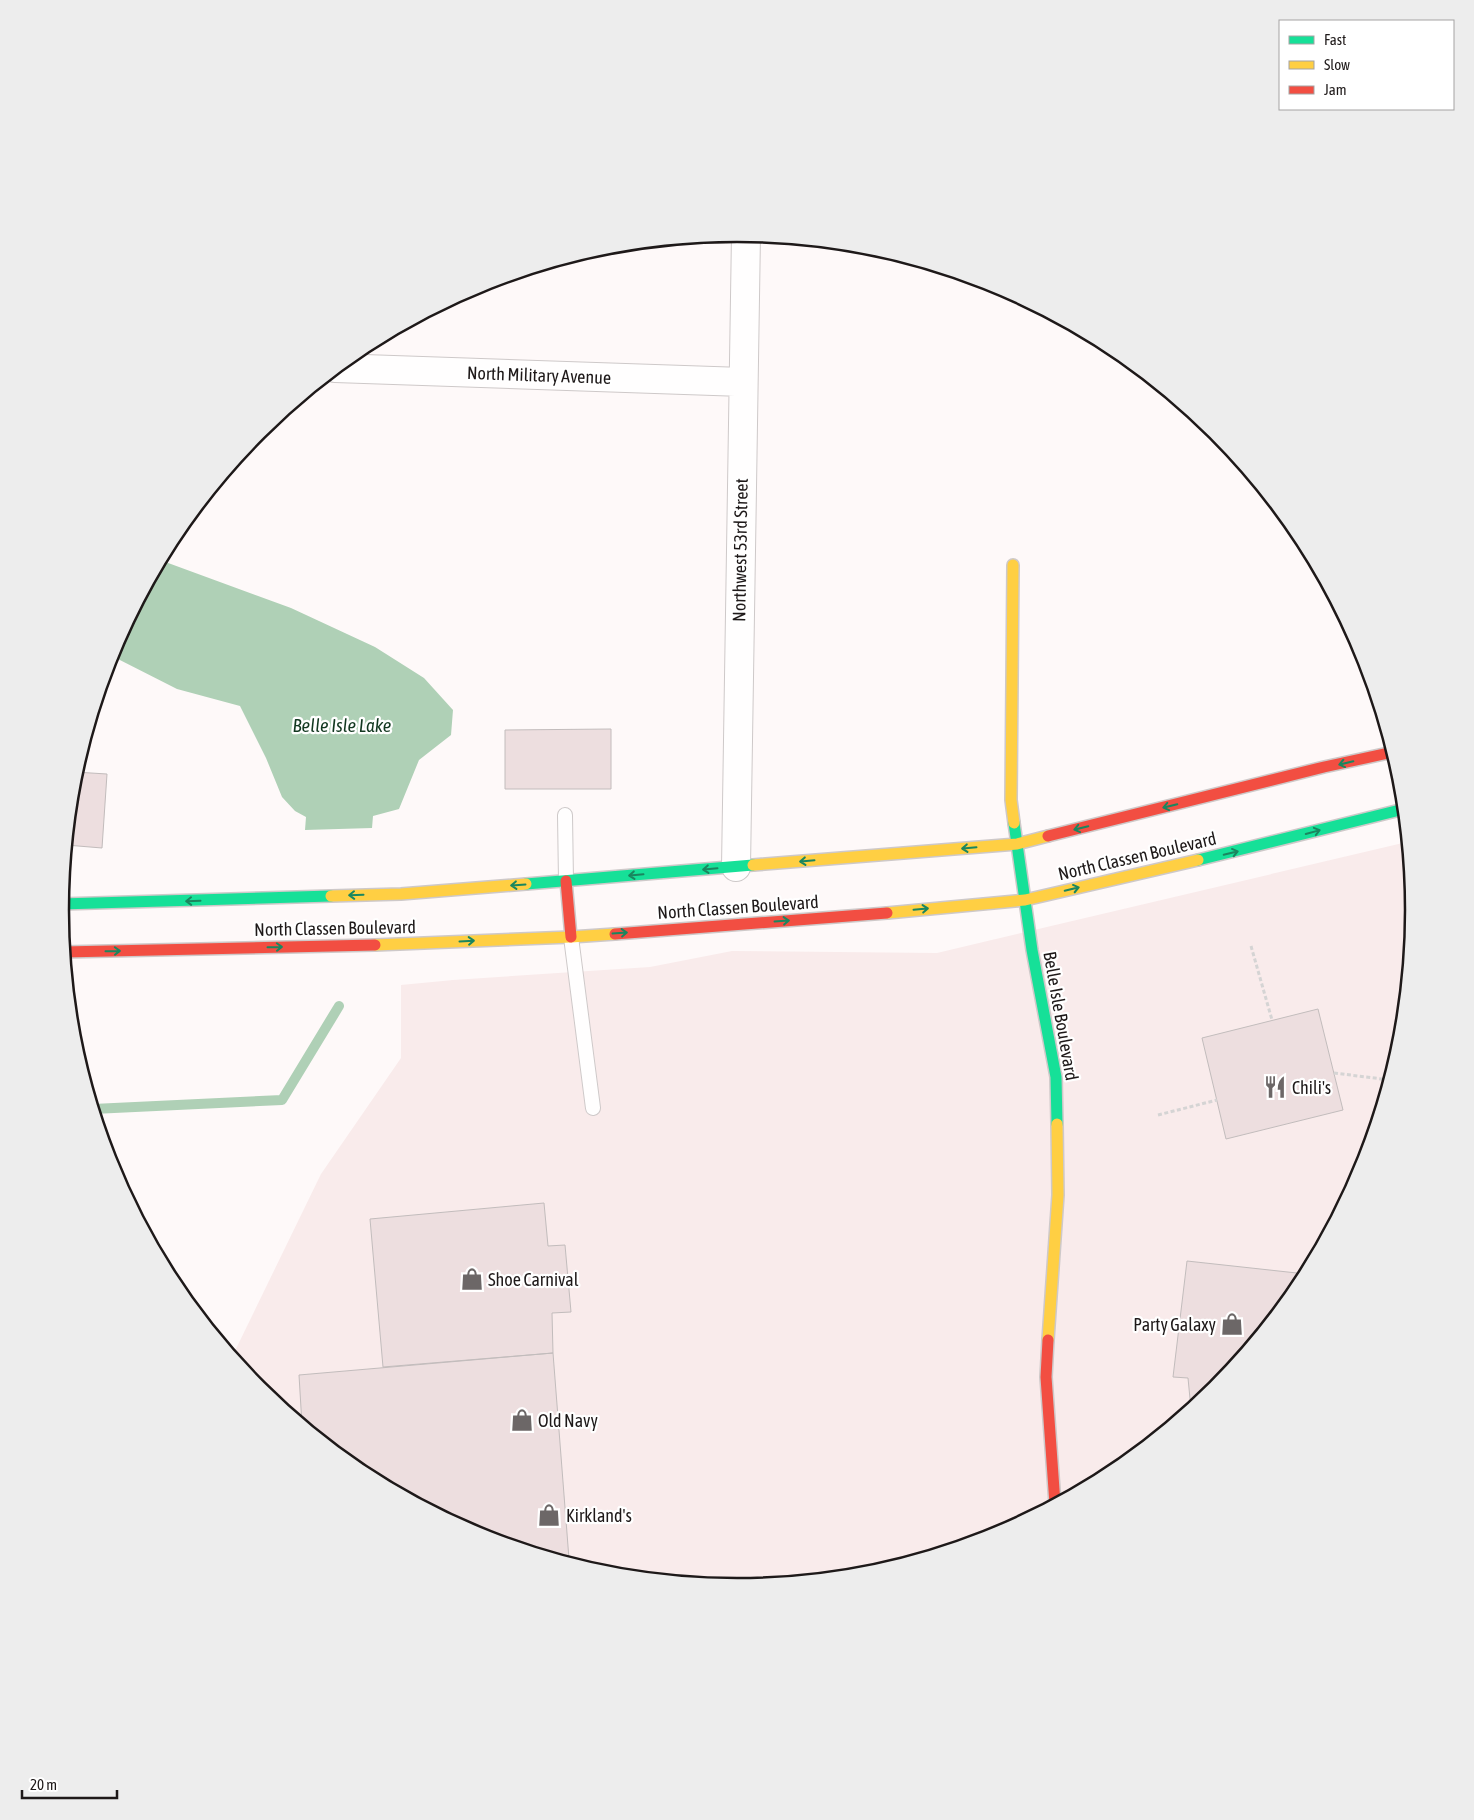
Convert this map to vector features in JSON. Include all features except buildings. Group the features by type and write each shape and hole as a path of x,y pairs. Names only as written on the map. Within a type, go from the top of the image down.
{"main road":[{"name":"Belle Isle Boulevard","path":"1012,565 1011,800 1032,950 1056,1077 1058,1195 1046,1377 1055,1498"},
{"name":"North Classen Boulevard","path":"69,904 401,894 1017,844 1324,767 1386,754"},
{"name":"North Classen Boulevard","path":"70,952 418,944 571,937 872,914 1025,900 1266,844 1398,811"},
{"path":"566,881 571,937"}],"street":[{"name":"Northwest 53rd Street","path":"736,867 746,242"},
{"name":"North Military Avenue","path":"346,368 743,382"}],"lane":[{"path":"565,815 566,881"},
{"path":"571,937 593,1108"}],"path":[{"path":"1252,946 1272,1020"},
{"path":"1334,1073 1383,1079"},
{"path":"1158,1115 1217,1100"}],"shaded area":[{"path":"1402,843 1405,910 1404,954 1400,997 1382,1083 1370,1125 1336,1206 1316,1244 1293,1281 1267,1317 1210,1383 1144,1440 1108,1466 1071,1489 1033,1509 952,1543 867,1565 824,1573 781,1577 693,1577 650,1573 564,1555 522,1543 441,1509 403,1489 366,1466 330,1440 264,1383 235,1351 321,1174 401,1058 401,985 650,967 732,951 937,953"}],"water":[{"name":"Belle Isle Lake","path":"166,562 291,608 375,647 424,678 453,710 451,735 419,760 399,809 373,816 372,828 305,830 306,817 295,811 282,797 266,758 240,706 177,689 118,659 138,614"}],"waterway":[{"path":"99,1109 282,1100 339,1006"}],"traffic: fast":[{"path":"1198,860 1398,811"},
{"path":"1014,823 1032,950 1056,1077 1057,1124"},
{"path":"526,884 753,865"},
{"path":"69,904 331,896"}],"traffic: slow":[{"path":"1013,565 1011,800 1014,823"},
{"path":"753,865 1017,844 1048,836"},
{"path":"887,913 1025,900 1198,860"},
{"path":"331,896 401,894 526,884"},
{"path":"375,945 615,934"},
{"path":"1048,1340 1058,1195 1057,1124"}],"traffic: jam":[{"path":"1048,836 1324,767 1386,754"},
{"path":"566,881 571,937"},
{"path":"615,934 887,913"},
{"path":"70,952 375,945"},
{"path":"1048,1340 1046,1377 1055,1498"}],"place":[{"name":"Chili's","path":"1275,1087"},
{"name":"Shoe Carnival","path":"472,1279"},
{"name":"Party Galaxy","path":"1232,1324"},
{"name":"Old Navy","path":"522,1420"},
{"name":"Kirkland's","path":"549,1515"}]}
